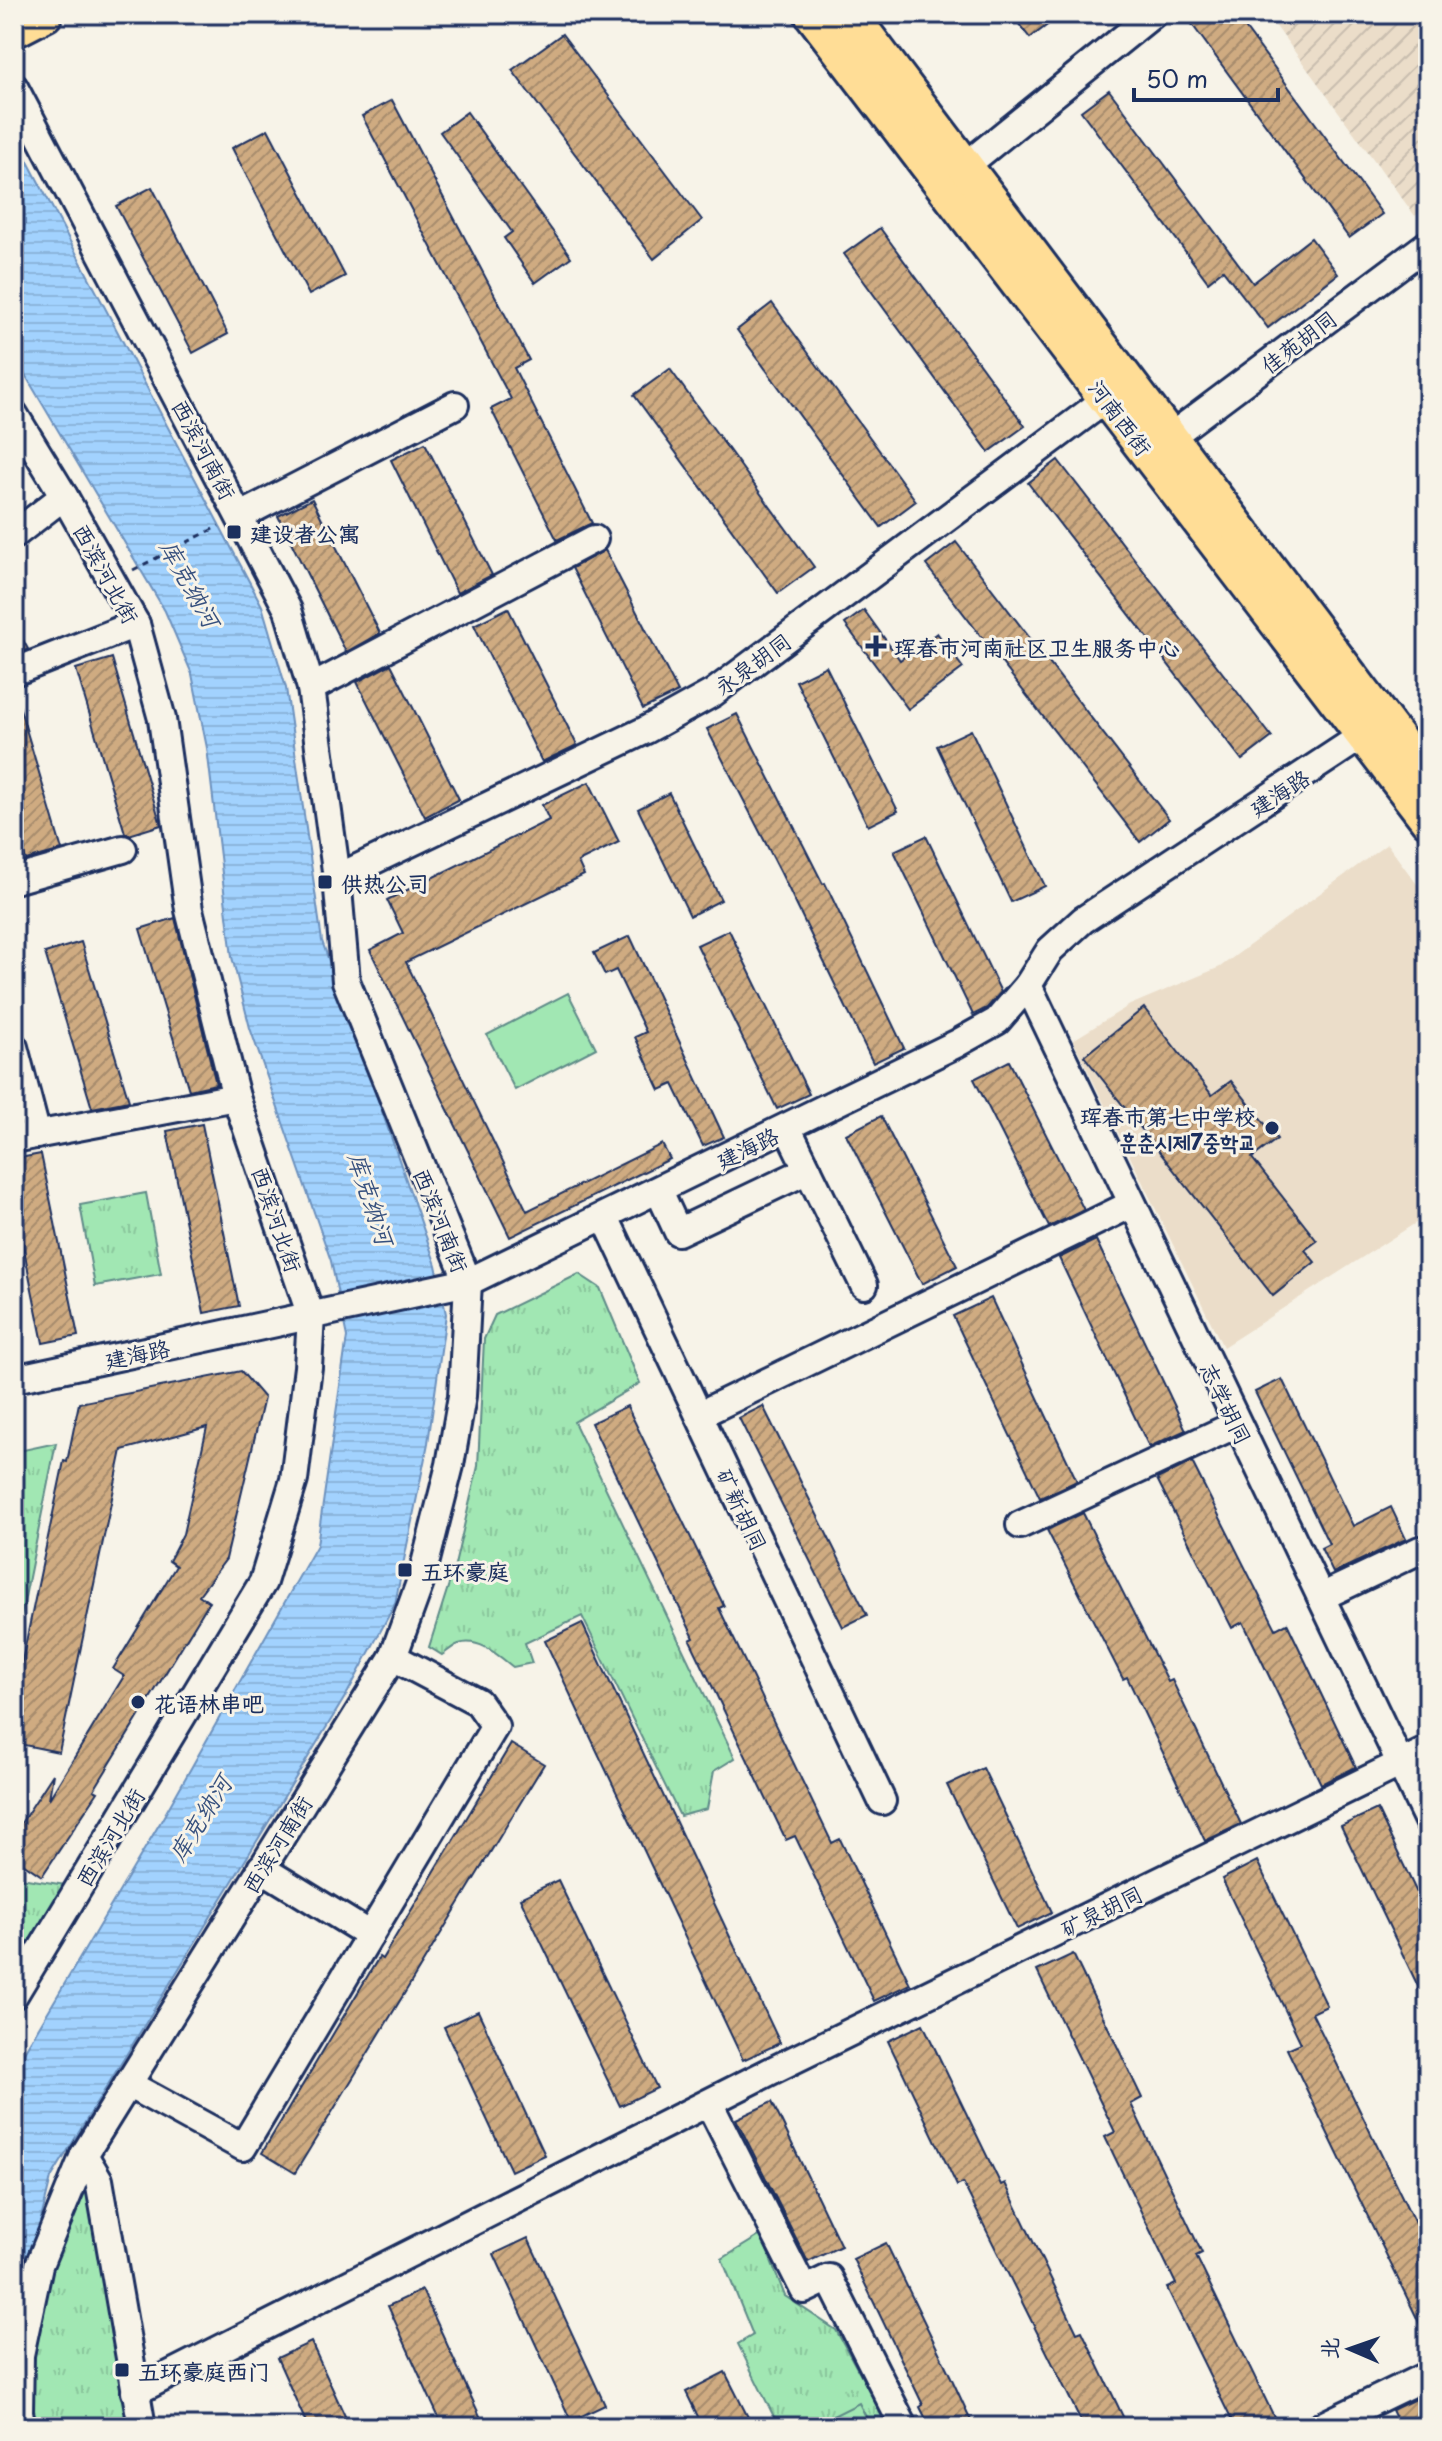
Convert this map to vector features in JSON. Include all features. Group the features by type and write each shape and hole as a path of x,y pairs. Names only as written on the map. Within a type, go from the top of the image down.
{"main road":[{"path":"14,30 45,14"},
{"name":"河南西街","path":"812,14 1118,391 1374,729 1428,779"},
{"name":"河南西街","path":"850,14 964,167 1118,391 1169,438 1374,729 1428,820"}],"street":[{"path":"964,167 1153,14"},
{"name":"西滨河南街","path":"14,87 232,519 288,610 311,688 337,878 346,981 468,1282 462,1396 450,1465 421,1580 393,1657 84,2155 39,2265 20,2355 19,2412 22,2427"},
{"name":"佳苑胡同","path":"1169,438 1428,244"},
{"name":"永泉胡同","path":"337,878 646,730 713,693 1118,391"},
{"path":"232,519 455,405"},
{"name":"西滨河北街","path":"14,414 136,624 162,719 189,910 236,1097 319,1315 308,1367 294,1480 263,1582 14,1995"},
{"path":"14,535 64,496"},
{"path":"311,688 594,539"},
{"path":"14,672 136,624"},
{"name":"建海路","path":"14,1379 468,1282 605,1217 997,1021 1028,985 1050,950 1083,920 1374,729"},
{"path":"14,880 123,849"},
{"name":"志学胡同","path":"1028,985 1428,1821"},
{"path":"14,1047 26,1137 236,1097"},
{"path":"787,1127 864,1285"},
{"path":"659,1191 678,1232 808,1170"},
{"path":"699,1415 1132,1204"},
{"name":"矿新胡同","path":"605,1217 882,1801"},
{"path":"1020,1525 1237,1424"},
{"path":"1321,1597 1420,1550"},
{"path":"128,2084 243,2147 495,1726 478,1702 393,1657"},
{"name":"矿泉胡同","path":"135,2392 773,2070 1428,1750"},
{"path":"261,1868 370,1935"},
{"path":"709,2103 804,2290 829,2278 904,2427"},
{"path":"84,2155 99,2180 142,2427"},
{"path":"1320,2427 1428,2375"}],"path":[{"path":"135,569 232,519"}],"shaded area":[{"path":"1267,14 1428,14 1428,206 1415,216"},
{"name":"珲春市第七中学校 훈춘시제7중학교","path":"1387,844 1428,899 1428,1215 1223,1347 1073,1040 1130,1005 1220,967"}],"green space":[{"path":"568,993 596,1048 515,1090 487,1035"},
{"path":"146,1193 161,1274 95,1286 80,1205"},
{"path":"579,1274 600,1288 640,1383 574,1422 735,1758 714,1771 707,1809 680,1816 582,1616 525,1643 532,1663 513,1667 474,1643 457,1645 442,1655 429,1647 455,1565 478,1466 484,1339 495,1315"},
{"path":"56,1443 19,1627 14,1629 14,1452"},
{"path":"14,1877 72,1886 14,1986"},
{"path":"78,2188 93,2199 133,2427 31,2427 27,2409 48,2265"},
{"path":"761,2235 785,2296 836,2330 889,2427 779,2427 738,2344 753,2335 722,2259"},
{"path":"859,2403 871,2427 811,2427"}],"water":[{"name":"库克纳河","path":"14,135 262,606 286,688 322,941 436,1265 446,1314 428,1443 395,1604 348,1692 51,2178 14,2330 14,2069 160,1823 317,1545 347,1337 331,1261 250,1028 232,957 207,748 192,674 165,611 14,356"}],"building":[{"path":"1011,14 1062,14 1030,38"},
{"path":"1202,14 1235,14 1382,214 1349,238 1191,23"},
{"path":"562,34 702,220 654,259 512,70"},
{"path":"1109,90 1253,283 1311,238 1338,274 1268,328 1223,270 1208,282 1081,111"},
{"path":"392,100 529,360 514,368 592,523 557,540 491,409 511,399 362,116"},
{"path":"467,112 571,257 535,283 504,238 512,232 440,132"},
{"path":"268,129 345,276 309,295 232,148"},
{"path":"152,187 228,334 193,353 116,206"},
{"path":"880,228 1025,426 989,452 844,254"},
{"path":"772,303 916,501 881,527 737,330"},
{"path":"670,369 814,567 778,593 634,395"},
{"path":"425,443 492,575 457,593 391,460"},
{"path":"1058,460 1272,737 1242,760 1028,483"},
{"path":"312,499 380,633 346,652 278,516"},
{"path":"956,542 1169,819 1140,842 926,565"},
{"path":"605,550 678,692 643,709 572,568"},
{"path":"508,608 577,745 542,762 474,625"},
{"name":"珲春市河南社区卫生服务中心","path":"864,610 900,660 937,633 963,668 908,709 845,624"},
{"path":"14,624 28,649 14,655"},
{"path":"112,658 161,825 129,835 125,833 76,669"},
{"path":"391,664 459,799 425,817 357,682"},
{"path":"826,666 898,811 868,826 796,681"},
{"path":"14,702 18,702 62,850 26,860 14,821"},
{"path":"737,714 825,883 904,1048 873,1063 707,729"},
{"path":"971,730 1045,886 1011,902 937,746"},
{"path":"589,782 619,842 578,862 584,875 406,962 527,1211 662,1144 670,1159 510,1237 370,950 403,933 387,900 549,820 542,805"},
{"path":"669,793 721,900 690,916 638,809"},
{"path":"926,836 1001,992 987,1008 973,1015 894,851"},
{"path":"175,918 216,1084 189,1090 140,929"},
{"path":"729,930 809,1094 777,1109 697,945"},
{"path":"630,936 724,1137 703,1146 673,1084 660,1090 635,1037 646,1032 616,970 605,975 594,953"},
{"path":"81,942 129,1101 92,1108 45,953"},
{"path":"1144,1008 1212,1095 1231,1081 1277,1139 1252,1158 1317,1241 1305,1250 1315,1262 1273,1296 1084,1056"},
{"path":"1009,1061 1084,1210 1049,1227 974,1079"},
{"path":"881,1116 957,1266 922,1284 846,1134"},
{"path":"202,1124 239,1306 204,1313 167,1131"},
{"path":"41,1154 78,1336 43,1343 14,1201 14,1159"},
{"path":"1096,1240 1186,1430 1149,1447 1059,1258"},
{"path":"991,1298 1077,1481 1040,1498 953,1316"},
{"path":"241,1371 264,1398 226,1559 199,1595 209,1602 94,1790 98,1792 42,1876 14,1857 14,1834 53,1774 49,1799 124,1676 113,1669 176,1566 169,1561 183,1534 207,1427 122,1450 59,1752 14,1743 14,1699 79,1403"},
{"path":"1282,1379 1353,1526 1391,1507 1406,1539 1333,1573 1321,1548 1329,1544 1255,1392"},
{"path":"627,1406 724,1606 719,1608 832,1843 840,1839 910,1984 874,2001 795,1836 786,1840 591,1423"},
{"path":"763,1406 867,1615 843,1627 739,1418"},
{"path":"1192,1462 1276,1629 1287,1623 1356,1767 1321,1784 1243,1622 1232,1628 1157,1479"},
{"path":"1083,1513 1168,1682 1172,1680 1241,1824 1205,1841 1127,1677 1123,1679 1047,1530"},
{"path":"582,1623 780,2043 743,2060 545,1641"},
{"path":"511,1744 544,1764 295,2173 262,2153"},
{"path":"983,1768 1052,1912 1017,1929 947,1785"},
{"path":"1377,1809 1428,1916 1428,2007 1341,1826"},
{"path":"1257,1861 1327,2006 1312,2013 1428,2250 1428,2341 1287,2049 1301,2043 1222,1879"},
{"path":"558,1880 657,2088 620,2106 520,1898"},
{"path":"1073,1954 1142,2098 1131,2104 1202,2253 1196,2256 1279,2427 1235,2427 1167,2288 1176,2284 1105,2137 1115,2132 1037,1971"},
{"path":"478,2011 545,2155 511,2171 444,2027"},
{"path":"923,2024 1001,2185 1005,2183 1077,2333 1082,2331 1128,2427 1084,2427 963,2183 957,2186 888,2041"},
{"path":"772,2102 841,2246 808,2262 736,2119"},
{"path":"528,2238 605,2405 571,2421 494,2254"},
{"path":"886,2243 974,2427 930,2427 920,2407 923,2405 853,2259"},
{"path":"422,2290 485,2427 443,2427 388,2306"},
{"path":"311,2342 350,2427 308,2427 277,2358"},
{"path":"725,2372 753,2427 703,2427 686,2392"},
{"path":"1428,2393 1428,2427 1400,2427 1392,2410"}],"place":[{"name":"建设者公寓","path":"234,532"},
{"name":"珲春市河南社区卫生服务中心","path":"876,646"},
{"name":"供热公司","path":"325,882"},
{"name":"珲春市第七中学校 훈춘시제7중학교","path":"1272,1128"},
{"name":"五环豪庭","path":"405,1570"},
{"name":"花语林串吧","path":"138,1702"},
{"name":"五环豪庭西门","path":"122,2370"}]}
